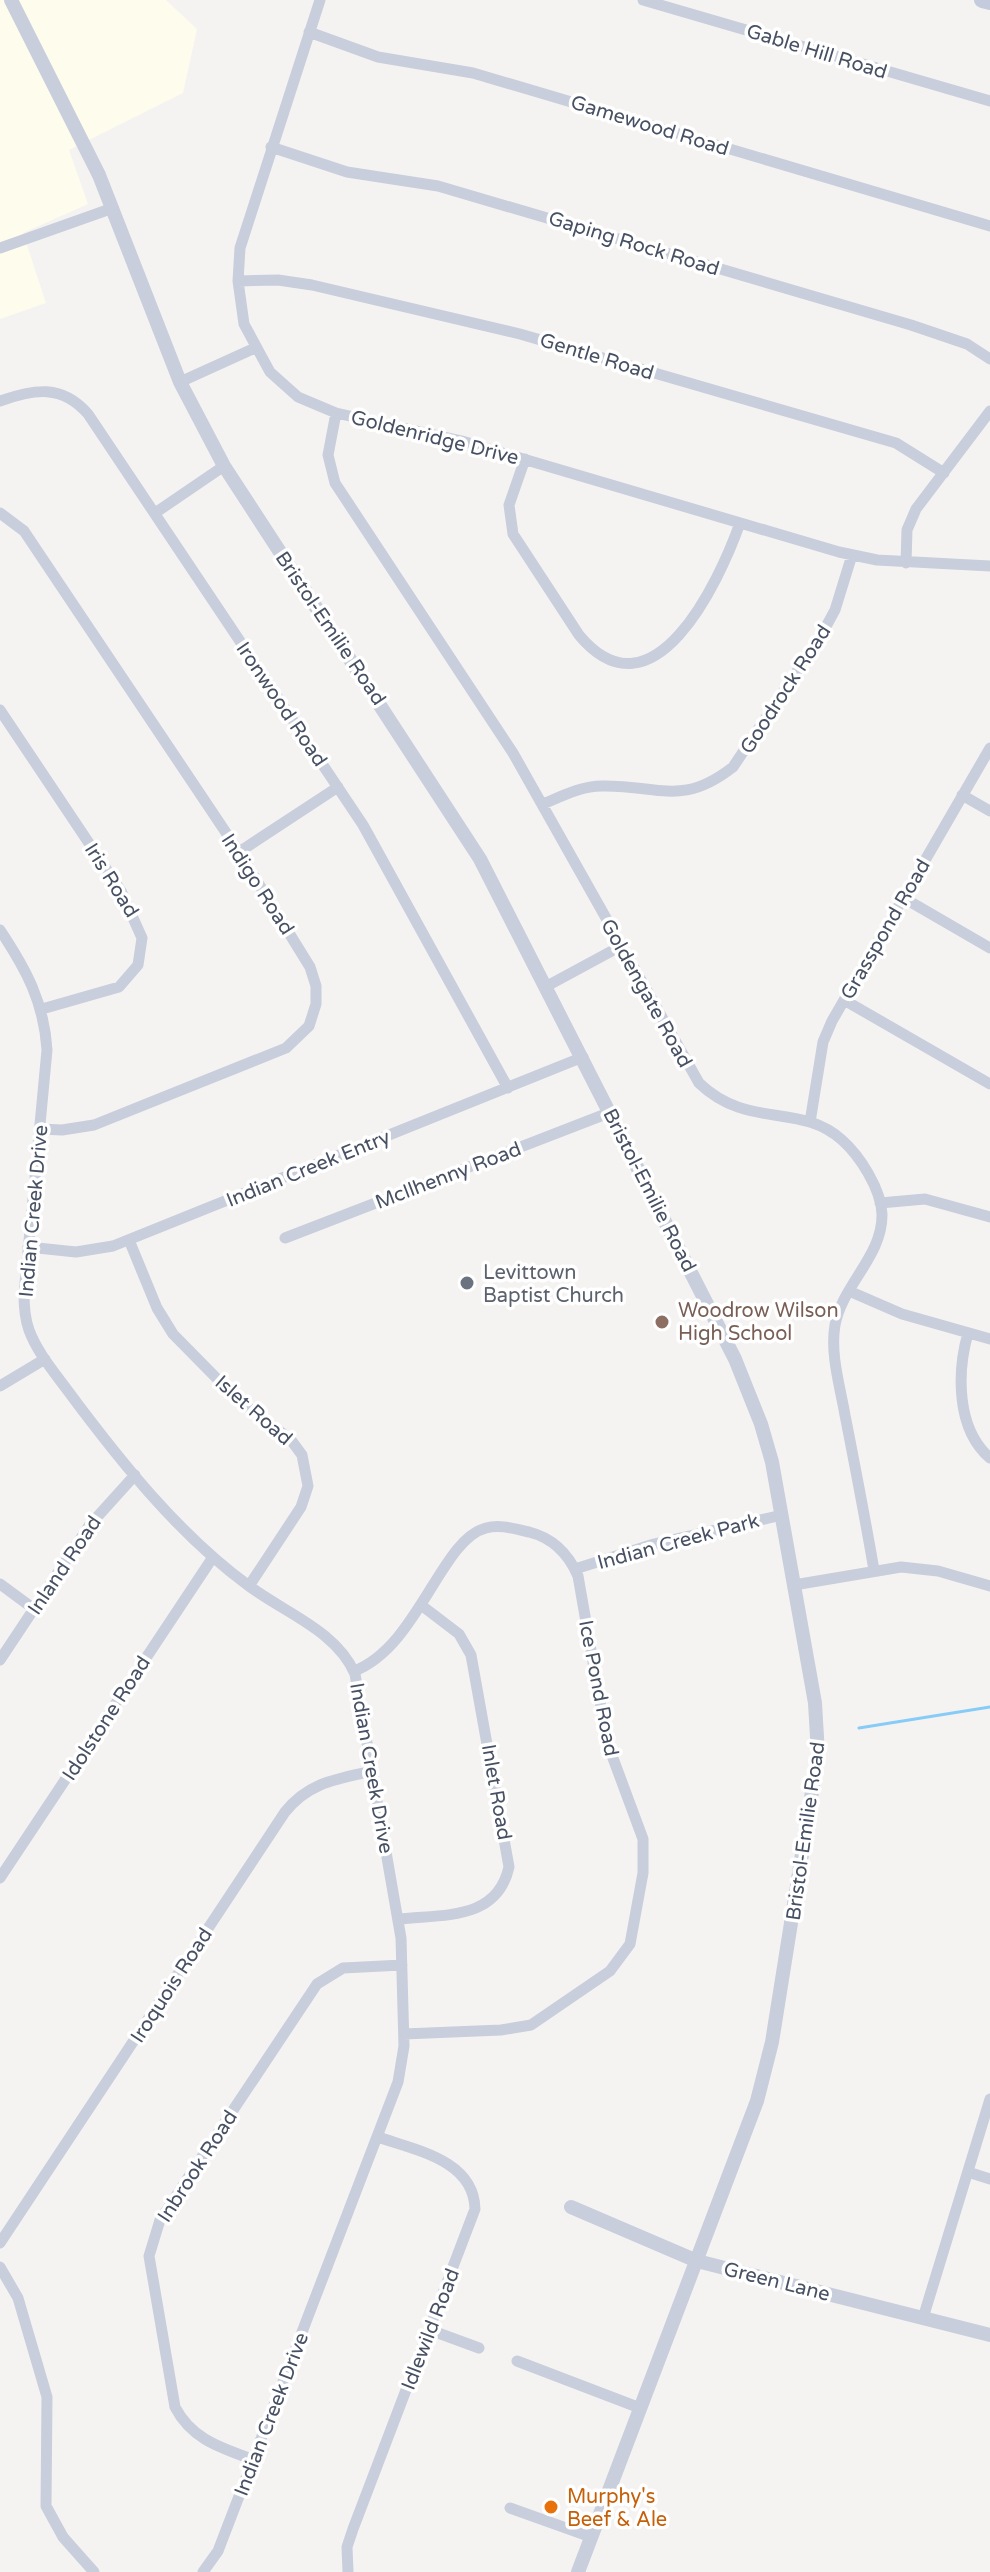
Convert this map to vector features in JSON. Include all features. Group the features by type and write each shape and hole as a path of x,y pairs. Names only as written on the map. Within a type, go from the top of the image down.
{"main road":[{"path":"982,0 990,2"}],"street":[{"name":"Bristol-Emilie Road","path":"11,0 80,133 113,208 180,382 224,466 459,822 547,986 749,1391 772,1462 818,1731 804,1860 766,2068 741,2149 578,2572"},
{"name":"Goldenridge Drive","path":"320,0 247,221 238,281 244,324 255,348 286,388 306,402 336,413 525,459 852,555 906,563 990,566"},
{"name":"Gable Hill Road","path":"643,0 990,101"},
{"name":"Gamewood Road","path":"309,32 378,57 473,73 990,226"},
{"name":"Gaping Rock Road","path":"271,147 347,172 438,186 517,208 911,325 967,344 990,359"},
{"path":"0,248 113,208"},
{"name":"Gentle Road","path":"238,281 278,280 312,285 520,334 896,443 944,473"},
{"path":"180,382 255,348"},
{"name":"Ironwood Road","path":"0,401 37,390 50,390 76,401 88,414 338,787 392,873 508,1088"},
{"path":"906,563 910,519 990,411"},
{"name":"Goldengate Road","path":"336,413 328,455 335,483 495,724 543,804 682,1058 707,1092 740,1111 810,1122 841,1139 852,1151 880,1203"},
{"path":"525,459 509,505 513,534 579,635 592,649 618,663 638,664 671,646 724,565 740,523"},
{"path":"155,513 224,466"},
{"name":"Indigo Road","path":"0,513 24,531 239,852 314,977 316,1004 303,1036 265,1058 94,1125 62,1130 40,1129"},
{"name":"Goodrock Road","path":"543,804 590,786 693,791 714,783 733,767 822,634 835,610 852,555"},
{"name":"Iris Road","path":"0,710 121,891 142,938 138,965 119,987 42,1009"},
{"name":"Grasspond Road","path":"810,1122 823,1042 902,897 990,748"},
{"path":"239,852 338,787"},
{"path":"962,795 990,811"},
{"path":"902,897 990,948"},
{"name":"Indian Creek Drive","path":"2,937 29,973 42,1009 47,1050 24,1302 28,1328 45,1359 135,1475 213,1557 249,1586 337,1645 354,1671 399,1919 404,2034 398,2082 218,2551 203,2572"},
{"path":"547,986 621,946"},
{"path":"844,1000 990,1084"},
{"name":"Indian Creek Entry","path":"28,1247 76,1252 129,1240 583,1057"},
{"name":"McIlhenny Road","path":"285,1238 611,1112"},
{"path":"874,1570 834,1350 836,1317 879,1236 880,1203 925,1199 990,1217"},
{"name":"Islet Road","path":"129,1240 157,1308 173,1334 237,1399 291,1440 302,1455 308,1486 301,1507 249,1586"},
{"path":"849,1291 902,1314 990,1339"},
{"path":"968,1333 961,1370 965,1413 972,1437 990,1458"},
{"path":"0,1386 45,1359"},
{"name":"Inland Road","path":"0,1660 89,1526 135,1475"},
{"name":"Indian Creek Park","path":"575,1569 654,1544 782,1515"},
{"path":"354,1671 369,1665 394,1646 465,1541 487,1527 504,1527 546,1538 566,1554 575,1569"},
{"name":"Idolstone Road","path":"0,1878 213,1557"},
{"path":"794,1585 874,1570 918,1568 990,1586"},
{"name":"Ice Pond Road","path":"404,2034 501,2030 531,2025 610,1971 630,1944 643,1873 643,1839 607,1742 575,1569"},
{"path":"0,1584 34,1609"},
{"name":"Inlet Road","path":"399,1919 481,1909 501,1890 509,1867 471,1655 459,1634 421,1605"},
{"name":"Iroquois Road","path":"0,2243 297,1796 318,1783 373,1771"},
{"name":"Inbrook Road","path":"254,2460 200,2438 182,2422 175,2407 150,2277 150,2246 160,2220 317,1984 343,1968 402,1965"},
{"path":"923,2318 990,2099"},
{"name":"Idlewild Road","path":"348,2572 350,2538 473,2218 473,2192 467,2180 454,2167 378,2137"},
{"path":"968,2172 990,2179"},
{"name":"Green Lane","path":"571,2207 697,2261 990,2335"},
{"path":"0,2267 18,2298 47,2397 46,2506 57,2530 94,2572"},
{"path":"430,2330 479,2348"},
{"path":"517,2361 640,2408"},
{"path":"510,2508 591,2537"}],"shaded area":[{"path":"0,0 166,0 197,29 183,93 69,150 88,204 23,233 46,303 0,319"}],"waterway":[{"path":"859,1728 990,1707"}],"place":[{"name":"Levittown Baptist Church","path":"467,1283"},
{"name":"Woodrow Wilson High School","path":"662,1322"},
{"name":"Murphy's Beef & Ale","path":"551,2507"}]}
